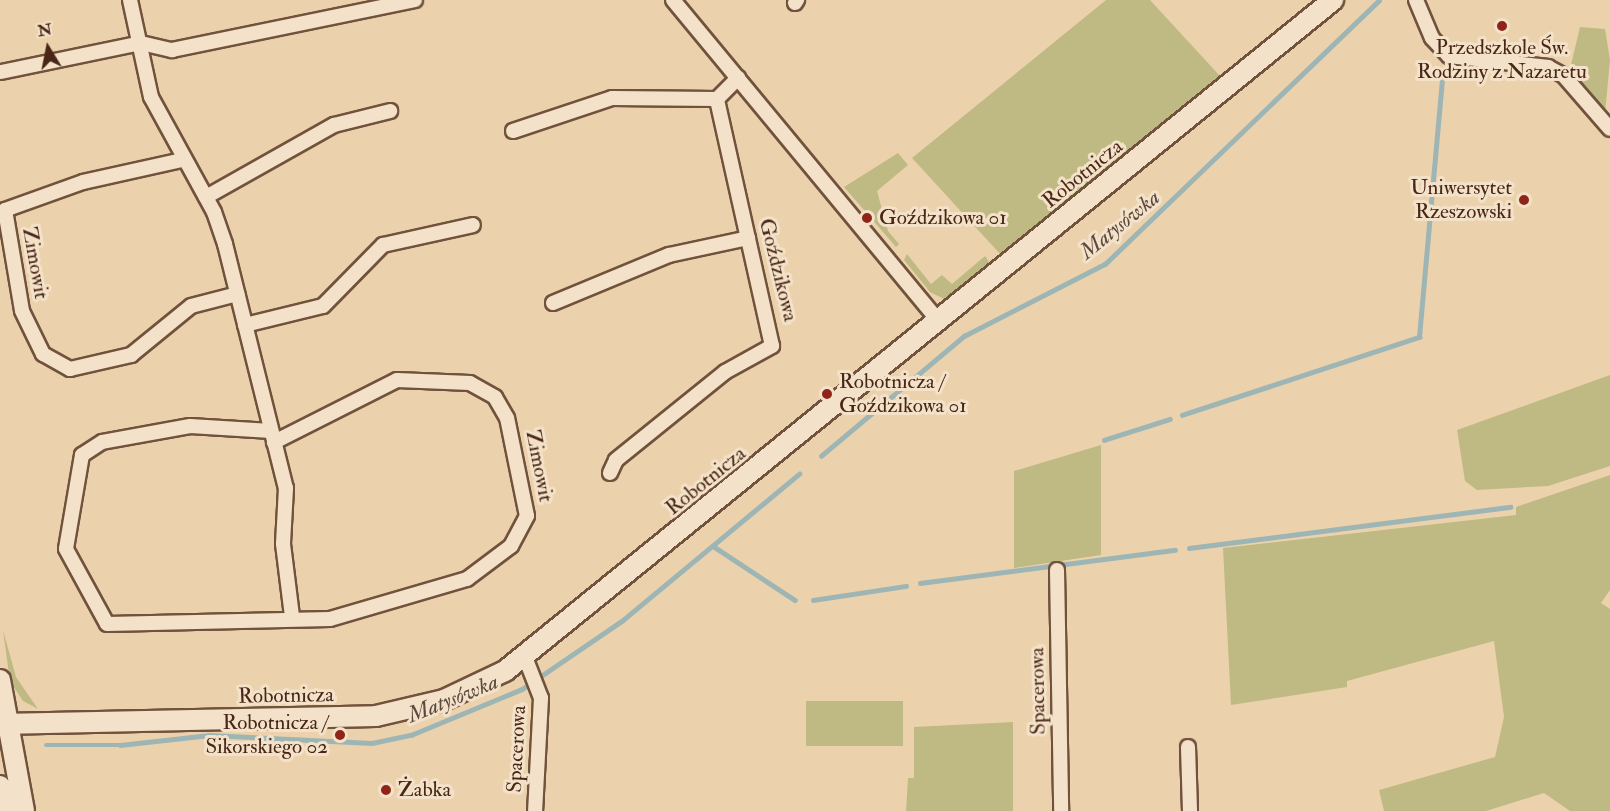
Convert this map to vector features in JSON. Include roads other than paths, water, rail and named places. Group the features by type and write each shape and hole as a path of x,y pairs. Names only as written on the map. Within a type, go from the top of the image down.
{"street":[{"path":"130,0 141,43 147,88 182,160 206,197 245,324 288,502 283,544 292,616"},
{"path":"1,72 141,43 172,50 415,0"},
{"path":"673,0 939,321"},
{"name":"Robotnicza","path":"5,724 376,716 444,700 530,665 939,321 1333,0"},
{"path":"1416,0 1432,38 1449,56 1548,67 1564,76 1610,129"},
{"path":"513,131 612,98 717,99 738,78"},
{"name":"Goździkowa","path":"610,473 616,460 725,372 772,346 717,99"},
{"path":"206,197 334,125 390,111"},
{"name":"Zimowit","path":"182,160 74,184 5,210 22,311 43,354 70,369 131,355 191,306 237,294"},
{"path":"245,324 323,306 383,245 473,225"},
{"path":"553,303 669,255 748,237"},
{"name":"Zimowit","path":"397,380 470,383 495,397 507,418 527,503 523,528 511,546 458,583 330,619 292,616 114,627 98,612 65,541 79,461 94,445 190,426 273,436 397,380"},
{"name":"Spacerowa","path":"1057,570 1062,811"},
{"name":"Spacerowa","path":"530,665 540,687 535,811"},
{"path":"0,680 5,724 24,811"},
{"path":"1188,747 1190,811"},
{"path":"0,786 5,811"}],"waterway":[{"name":"Matysówka","path":"821,456 964,336 1105,264 1379,0"},
{"path":"1182,415 1419,337 1443,70"},
{"path":"1104,440 1170,419"},
{"name":"Matysówka","path":"46,745 120,745 209,735 372,743 411,735 522,689 623,620 799,474"},
{"path":"1189,548 1510,507"},
{"path":"713,546 795,600"},
{"path":"920,583 1175,550"},
{"path":"813,600 906,586"}],"place":[{"name":"Przedszkole Św. Rodziny z Nazaretu","path":"1502,26"},
{"name":"Uniwersytet Rzeszowski","path":"1524,200"},
{"name":"Goździkowa 01","path":"867,218"},
{"name":"Robotnicza / Goździkowa 01","path":"827,394"},
{"name":"Robotnicza / Sikorskiego 02","path":"340,735"},
{"name":"Żabka","path":"386,790"}]}
